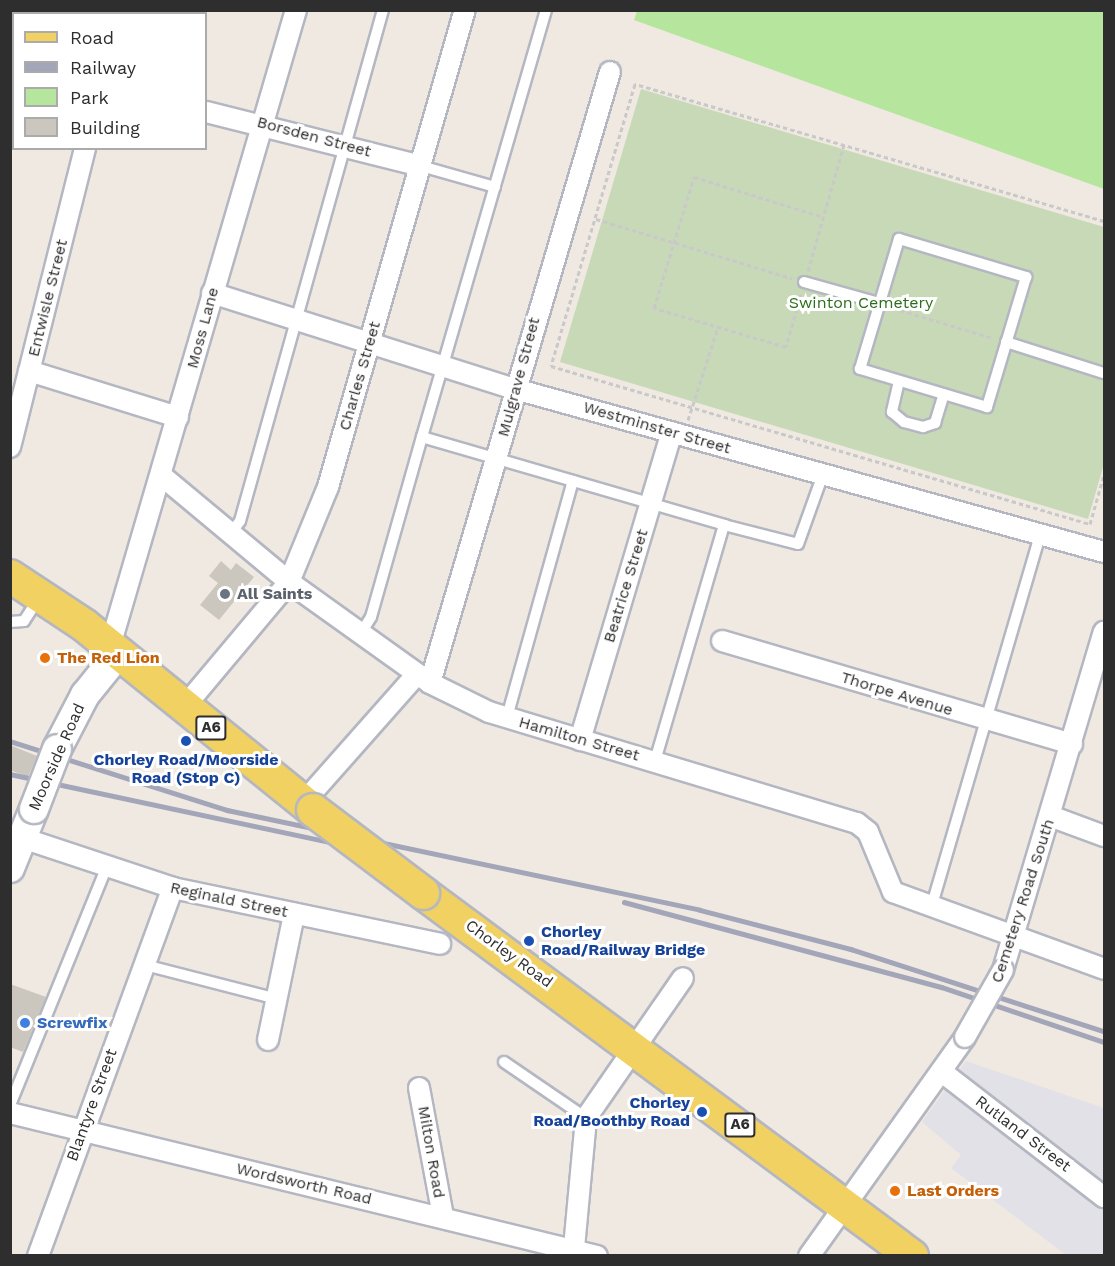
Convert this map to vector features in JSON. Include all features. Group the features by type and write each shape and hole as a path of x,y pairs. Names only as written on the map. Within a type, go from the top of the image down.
{"main road":[{"name":"A6","path":"10,576 41,595 114,650"},
{"name":"Chorley Road","path":"114,650 308,807 636,1046 912,1256"}],"street":[{"name":"Moss Lane","path":"114,650 212,292 296,10"},
{"name":"Charles Street","path":"184,706 289,582 328,488 465,10"},
{"name":"Mulgrave Street","path":"308,807 423,678 497,459 515,388 564,240 602,79"},
{"name":"Borsden Street","path":"207,112 264,122 421,166"},
{"name":"Entwisle Street","path":"10,447 84,150"},
{"name":"Westminster Street","path":"212,292 369,344 515,388 1104,552"},
{"path":"29,370 178,417"},
{"name":"Beatrice Street","path":"580,740 672,432"},
{"name":"Hamilton Street","path":"162,476 289,582 423,678 507,717 856,823 867,832 893,892 931,909 1014,935 1104,969"},
{"name":"Cemetery Road South","path":"810,1256 845,1203 942,1072 1003,970 1104,632"},
{"name":"Thorpe Avenue","path":"722,641 986,721 1072,744"},
{"name":"Moorside Road","path":"10,868 57,749 85,694 114,650"},
{"path":"1050,816 1104,836"},
{"name":"Reginald Street","path":"22,838 105,869 173,888 440,944"},
{"name":"Blantyre Street","path":"38,1256 173,888"},
{"path":"268,1040 294,914"},
{"path":"573,1248 586,1119 683,978"},
{"name":"Rutland Street","path":"942,1072 1104,1197"},
{"name":"Milton Road","path":"419,1088 443,1216"},
{"name":"Wordsworth Road","path":"10,1113 82,1132 443,1216 597,1256"}],"lane":[{"path":"231,533 240,521 383,10"},
{"path":"361,633 371,617 546,10"},
{"path":"421,166 495,187"},
{"path":"899,239 1026,277 987,407 860,369 879,303 899,239"},
{"path":"804,282 879,303"},
{"path":"1006,342 1104,373"},
{"path":"899,381 892,411 904,422 923,427 935,423 944,394"},
{"path":"422,437 724,525 798,544 822,474"},
{"path":"507,717 573,481"},
{"path":"655,761 724,525"},
{"path":"931,909 1040,536"},
{"path":"10,622 24,621 41,595"},
{"path":"10,1105 105,869"},
{"path":"145,965 277,999"},
{"path":"504,1062 586,1119"}],"path":[{"path":"1104,221 635,84 551,366 1090,524 1104,475"},
{"path":"823,217 694,177 654,308 786,347 844,145"},
{"path":"596,219 804,282"},
{"path":"879,303 1006,342"},
{"path":"692,407 718,327"}],"shaded area":[{"path":"966,1061 1104,1108 1104,1255 1066,1255 951,1168 961,1155 922,1122"}],"green space":[{"path":"637,11 1104,11 1104,189 634,20"},
{"name":"Swinton Cemetery","path":"641,89 1104,227 1104,464 1088,519 560,362"}],"building":[{"name":"All Saints","path":"221,561 231,570 236,563 254,577 219,620 200,605 218,583 209,576"},
{"path":"10,745 37,756 28,777 10,770"},
{"name":"Screwfix","path":"10,984 46,997 23,1052 10,1047"}],"railway":[{"path":"10,741 227,810 700,910 851,949 1104,1031"},
{"path":"10,774 336,843"},
{"path":"624,902 942,987 1104,1042"}],"place":[{"name":"All Saints","path":"225,594"},
{"name":"The Red Lion","path":"45,658"},
{"name":"Chorley Road/Moorside Road (Stop C)","path":"186,741"},
{"name":"Chorley Road/Railway Bridge","path":"529,941"},
{"name":"Screwfix","path":"25,1023"},
{"name":"Chorley Road/Boothby Road","path":"702,1112"},
{"name":"Last Orders","path":"895,1191"}]}
